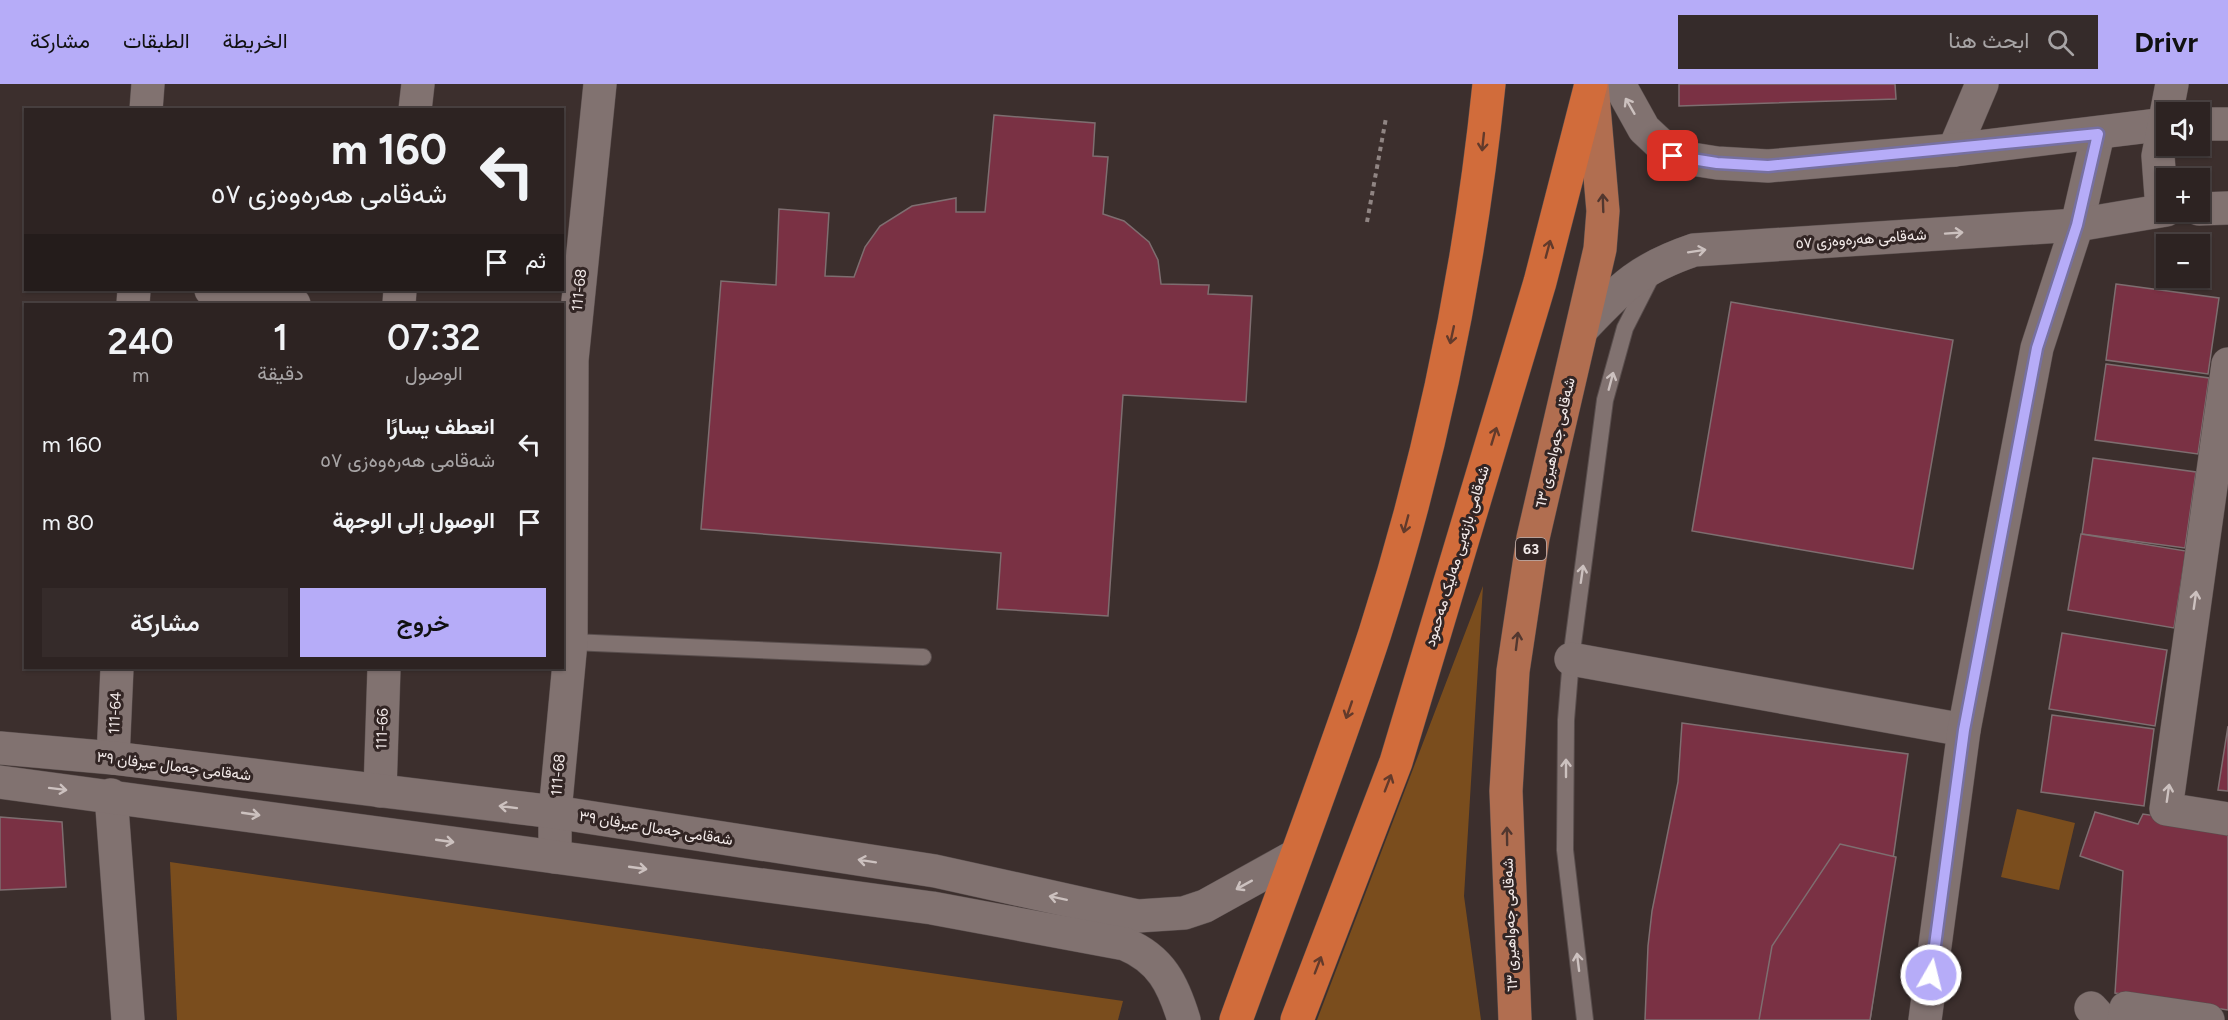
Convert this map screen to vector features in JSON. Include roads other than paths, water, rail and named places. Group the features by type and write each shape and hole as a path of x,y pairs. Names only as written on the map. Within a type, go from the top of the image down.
{"highway":[{"path":"1236,1020 1328,772 1375,632 1426,445 1464,277 1489,84"},
{"name":"شەقامی بازنەیی مەلیک مەحمود","path":"1297,1020 1396,762 1540,282 1592,84"}],"main road":[{"name":"شەقامی جەواهیری ٦٣","path":"1515,1020 1506,791 1513,671 1533,538 1600,249 1603,211 1592,84"}],"street":[{"path":"146,108 148,84"},
{"path":"416,108 418,84"},
{"name":"111-68","path":"555,857 555,812 571,642 567,359 600,84"},
{"path":"1619,84 1644,129 1673,156 1717,163 1768,166 1954,150 2156,125"},
{"path":"1954,150 1982,84"},
{"path":"2168,102 2172,84"},
{"path":"2210,124 2228,124"},
{"path":"1925,1020 1964,730 2037,348 2077,225 2098,134"},
{"path":"2210,208 2228,207"},
{"name":"شەقامی هەرەوەزی ٥٧","path":"1582,329 1621,287 1659,262 1694,250 2077,225 2156,211"},
{"path":"217,291 288,303"},
{"path":"2228,364 2166,809 2228,819"},
{"path":"1571,658 1964,730"},
{"name":"111-64","path":"112,758 117,669"},
{"name":"111-66","path":"380,791 384,669"},
{"name":"شەقامی جەمال عیرفان ٣٩","path":"0,748 112,758 555,812 935,871 1138,916 1184,913 1205,906 1295,856"},
{"path":"0,782 111,795 932,908 1125,944 1147,955 1164,972 1172,985 1184,1020"},
{"path":"111,795 129,1020"},
{"path":"2124,1020 2126,1008 2208,1020"}],"lane":[{"path":"1585,1020 1565,850 1566,720 1571,658 1605,400 1625,328 1659,262"},
{"path":"571,642 922,657"}]}
